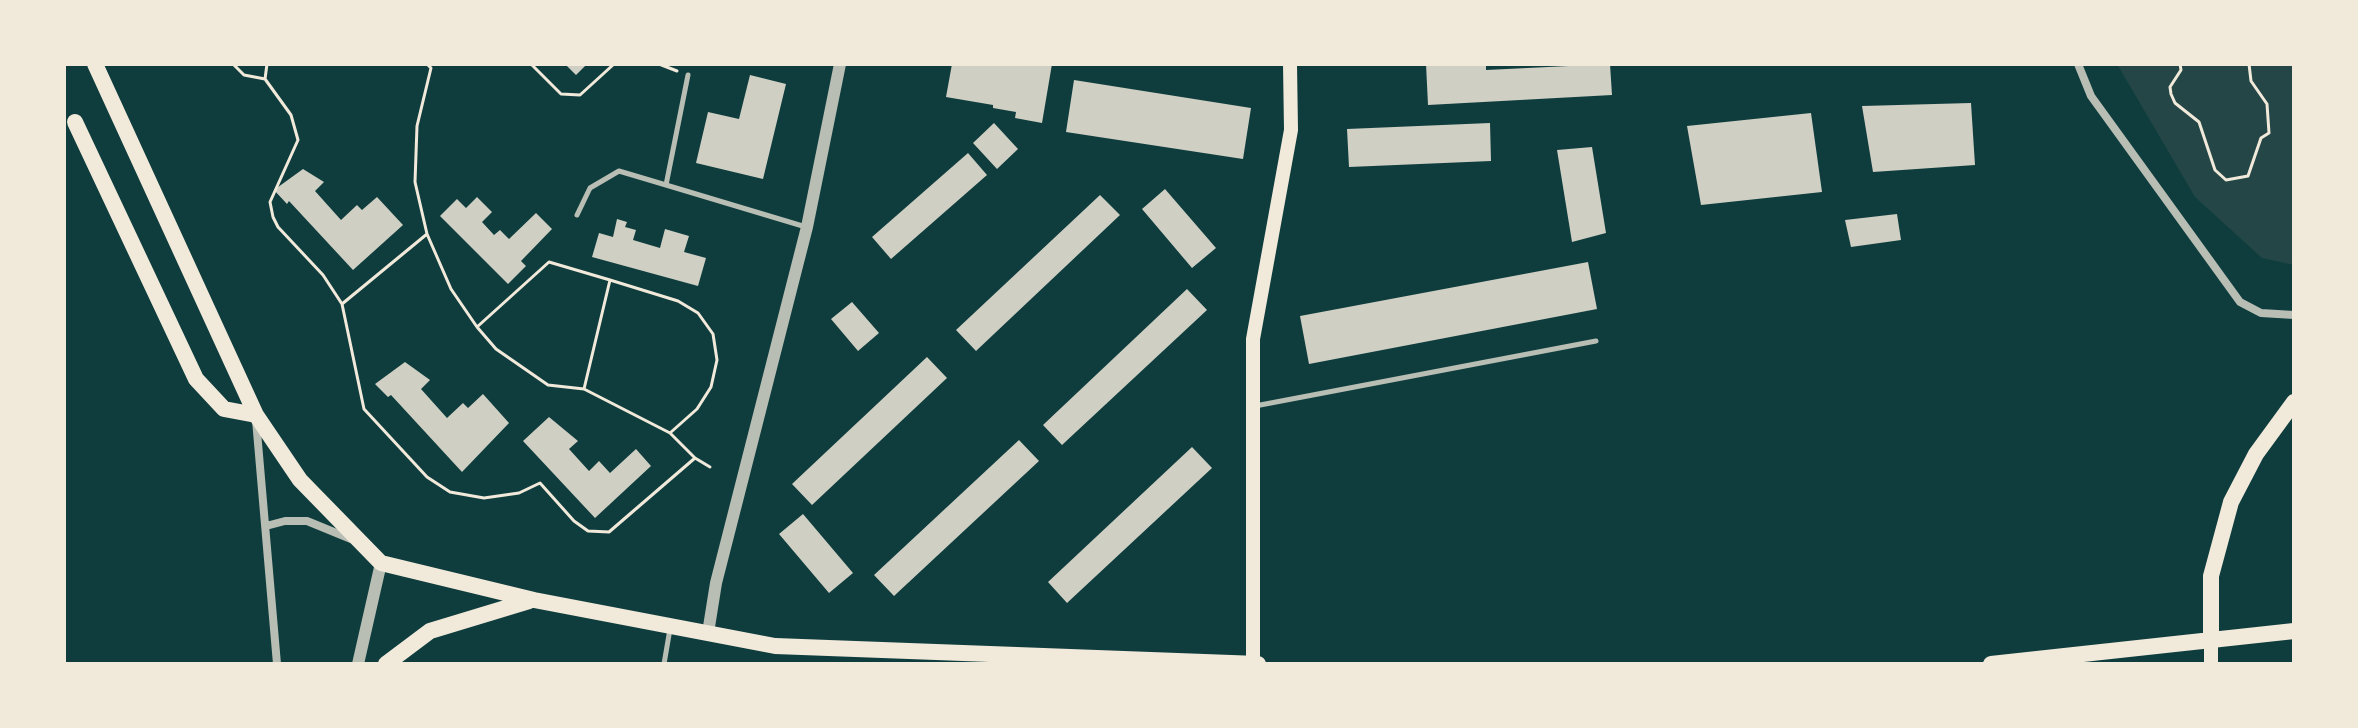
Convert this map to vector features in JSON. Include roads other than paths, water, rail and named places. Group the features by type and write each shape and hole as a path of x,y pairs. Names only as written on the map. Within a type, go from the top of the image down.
{"main road":[{"path":"95,64 256,415 300,480 381,563 534,600 775,646 1254,664 1253,339 1291,130 1290,64"},
{"path":"75,122 196,379 224,409 256,415"},
{"path":"2211,664 2211,576 2231,502 2256,454 2294,402"},
{"path":"386,664 430,631 534,600"},
{"path":"1991,664 2294,631"}],"street":[{"path":"708,633 716,583 807,227 840,64"},
{"path":"2078,64 2091,96 2240,302 2261,313 2294,315"},
{"path":"256,415 277,664"},
{"path":"266,526 285,521 307,521 362,545"},
{"path":"358,664 381,563"}],"lane":[{"path":"666,185 688,75"},
{"path":"577,215 590,188 619,171 807,227"},
{"path":"1254,406 1596,341"},
{"path":"661,663 670,628"}]}
